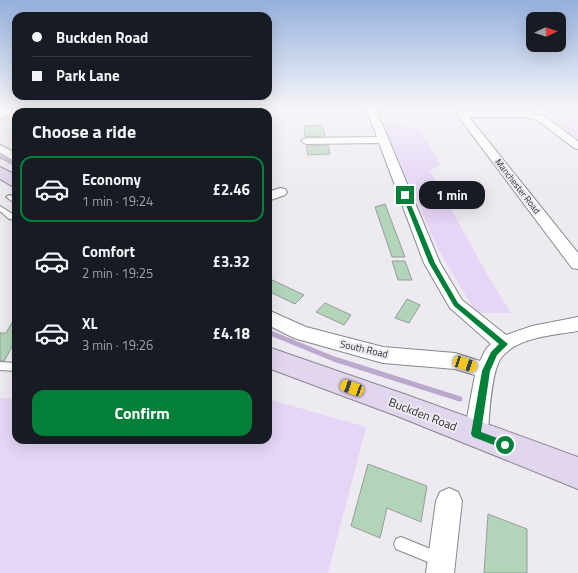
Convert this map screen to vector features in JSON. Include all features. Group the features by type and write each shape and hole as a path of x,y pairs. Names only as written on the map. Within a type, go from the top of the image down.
{"main road":[{"path":"0,172 12,191"},
{"name":"Buckden Road","path":"272,358 578,473"}],"street":[{"path":"381,136 432,263 456,304 504,344"},
{"name":"Manchester Road","path":"478,136 578,264"},
{"name":"Manchester Road","path":"564,136 578,146"},
{"path":"306,141 383,140"},
{"path":"0,148 12,156"},
{"name":"South Road","path":"272,319 301,332 383,355 455,361 486,371"},
{"path":"476,434 486,371 493,354 504,344 534,331 578,324"},
{"path":"441,567 449,501"}],"lane":[{"path":"0,208 12,217"},
{"path":"0,366 12,367"},
{"path":"401,544 441,567"}],"shaded area":[{"path":"388,136 423,136 440,164 430,171 488,276 511,313 476,313 438,249"},
{"path":"0,398 12,399 12,444 272,444 272,400 366,427 328,573 0,573"}],"building":[{"path":"305,136 325,136 305,137"},
{"path":"328,145 330,154 308,155 306,146"},
{"path":"385,204 405,257 392,257 375,207"},
{"path":"392,261 405,261 412,280 398,280"},
{"path":"272,280 304,295 295,304 272,293"},
{"path":"407,299 420,305 409,323 395,318"},
{"path":"325,303 351,315 344,325 316,312"},
{"path":"12,323 12,347 4,361 0,361 0,333 6,333"},
{"path":"368,464 427,486 421,522 387,508 380,538 351,526"},
{"path":"488,514 527,529 527,573 484,573"}],"waterway":[{"path":"0,157 12,163"},
{"path":"272,334 334,359 460,399"}],"route":[{"path":"405,195 432,263 456,304 504,344 493,354 486,371 476,434 505,445"}]}
